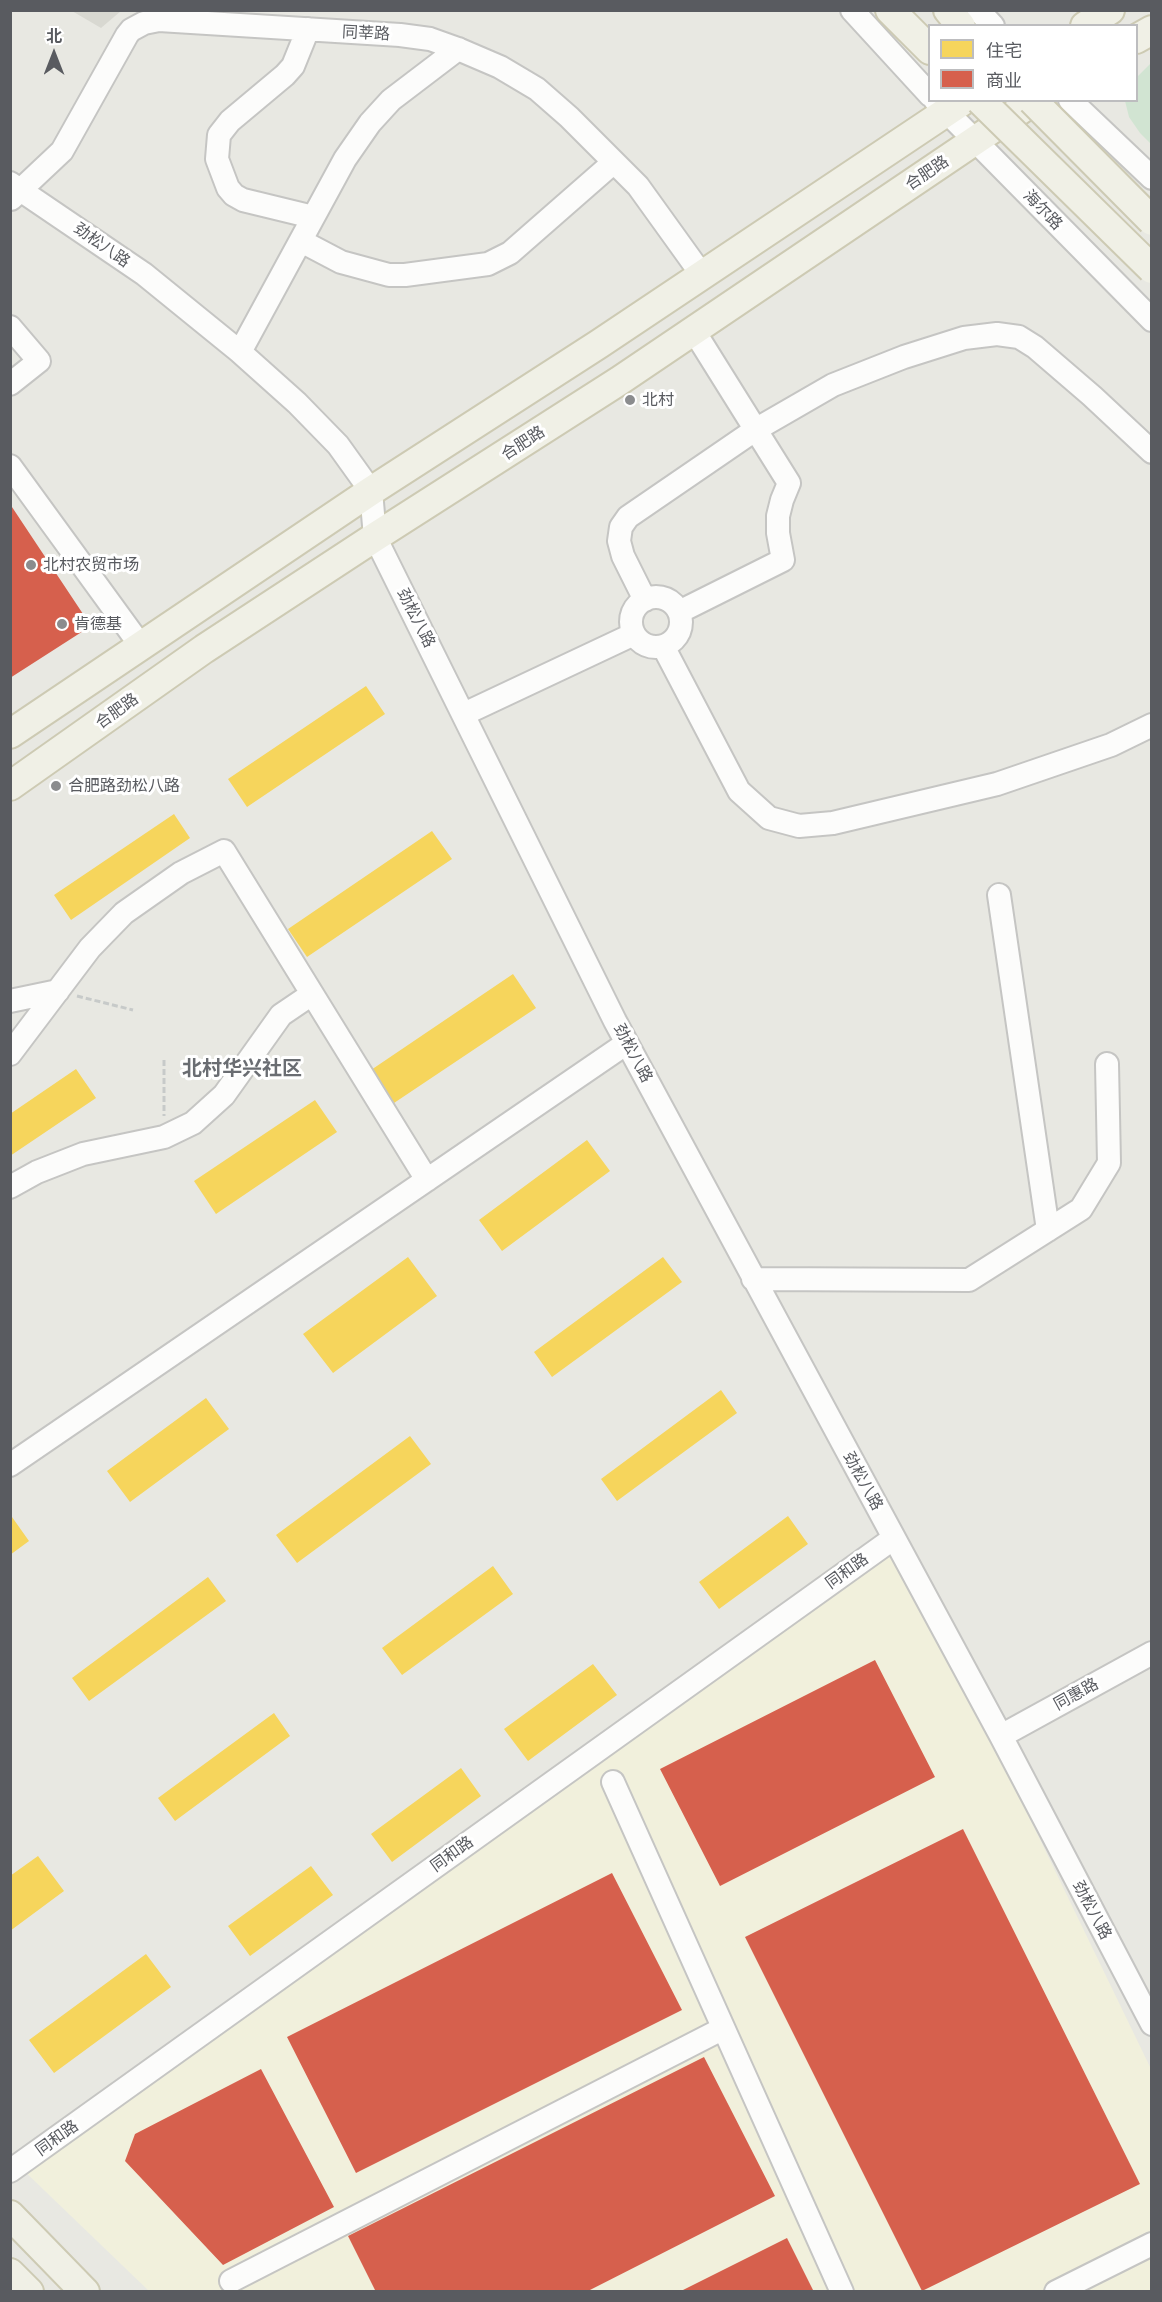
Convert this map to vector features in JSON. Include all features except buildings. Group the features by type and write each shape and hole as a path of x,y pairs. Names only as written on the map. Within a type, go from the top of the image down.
{"main road":[{"path":"890,10 928,48"},
{"path":"948,10 959,24"},
{"path":"1088,24 1110,10"},
{"path":"1138,38 1152,30"},
{"path":"10,734 371,491 702,275 943,102"},
{"name":"海尔路","path":"982,102 1152,269"},
{"name":"合肥路","path":"10,786 204,649 694,331 1031,102"},
{"path":"1036,102 1152,221"},
{"path":"10,2215 85,2292"},
{"path":"10,2273 29,2292"}],"street":[{"name":"海尔路","path":"852,10 928,87"},
{"path":"978,10 991,24"},
{"name":"同莘路","path":"14,191 62,151 131,30 144,23 159,20 400,35 430,39 458,49 500,67 537,89 569,117 638,186 702,275"},
{"path":"308,29 293,66 230,121 219,135 217,159 228,188 234,195 243,200 313,217"},
{"path":"240,352 345,159 370,123 391,100 458,49"},
{"name":"海尔路","path":"943,102 975,141 1152,320"},
{"path":"1073,102 1152,178"},
{"path":"300,241 341,262 389,275 488,264 510,253 614,162"},
{"name":"劲松八路","path":"14,191 144,274 240,352 297,403 338,445 371,491 375,537 627,1043 1001,1736 1152,2024"},
{"path":"10,327 39,361 10,384"},
{"path":"679,612 783,560 778,533 778,516 789,483 694,331"},
{"path":"645,600 623,556 619,541 621,527 628,517 755,430 833,385 904,357 964,338 1010,334 1019,337 1035,347 1092,396 1152,452"},
{"path":"10,466 141,646"},
{"path":"653,598 668,601 679,612 680,629 677,637 663,646 646,646 634,634 631,619 634,611 645,600 653,598"},
{"path":"464,714 634,634"},
{"path":"663,646 739,791 770,818 799,826 833,824 997,784 1111,745 1152,725"},
{"path":"10,1054 90,948 124,913 181,873 224,851 427,1180"},
{"path":"999,895 1048,1230"},
{"path":"10,1001 58,991"},
{"path":"10,1187 37,1172 83,1154 164,1137 193,1123 224,1095 281,1015 312,994"},
{"path":"10,1465 627,1043"},
{"path":"753,1279 969,1281 1081,1209 1110,1163 1107,1064"},
{"name":"同和路","path":"10,2171 894,1538"},
{"name":"同惠路","path":"1001,1736 1152,1653"},
{"path":"613,1782 722,2030 842,2292"},
{"path":"250,2292 231,2281 722,2030"},
{"path":"1056,2292 1152,2244"}],"path":[{"path":"58,991 133,1010"},
{"path":"164,1060 164,1137"}],"shaded area":[{"path":"72,11 121,11 101,28"},
{"path":"1151,63 1151,144 1129,117 1125,102 1138,102 1138,76"},
{"path":"894,1538 1151,2069 1151,2291 149,2291 19,2166"}],"place":[{"name":"北村","path":"630,400"},
{"name":"北村农贸市场","path":"31,565"},
{"name":"肯德基","path":"62,624"},
{"name":"合肥路劲松八路","path":"56,786"}],"district":[{"name":"北村华兴社区","path":"242,1069"}]}
